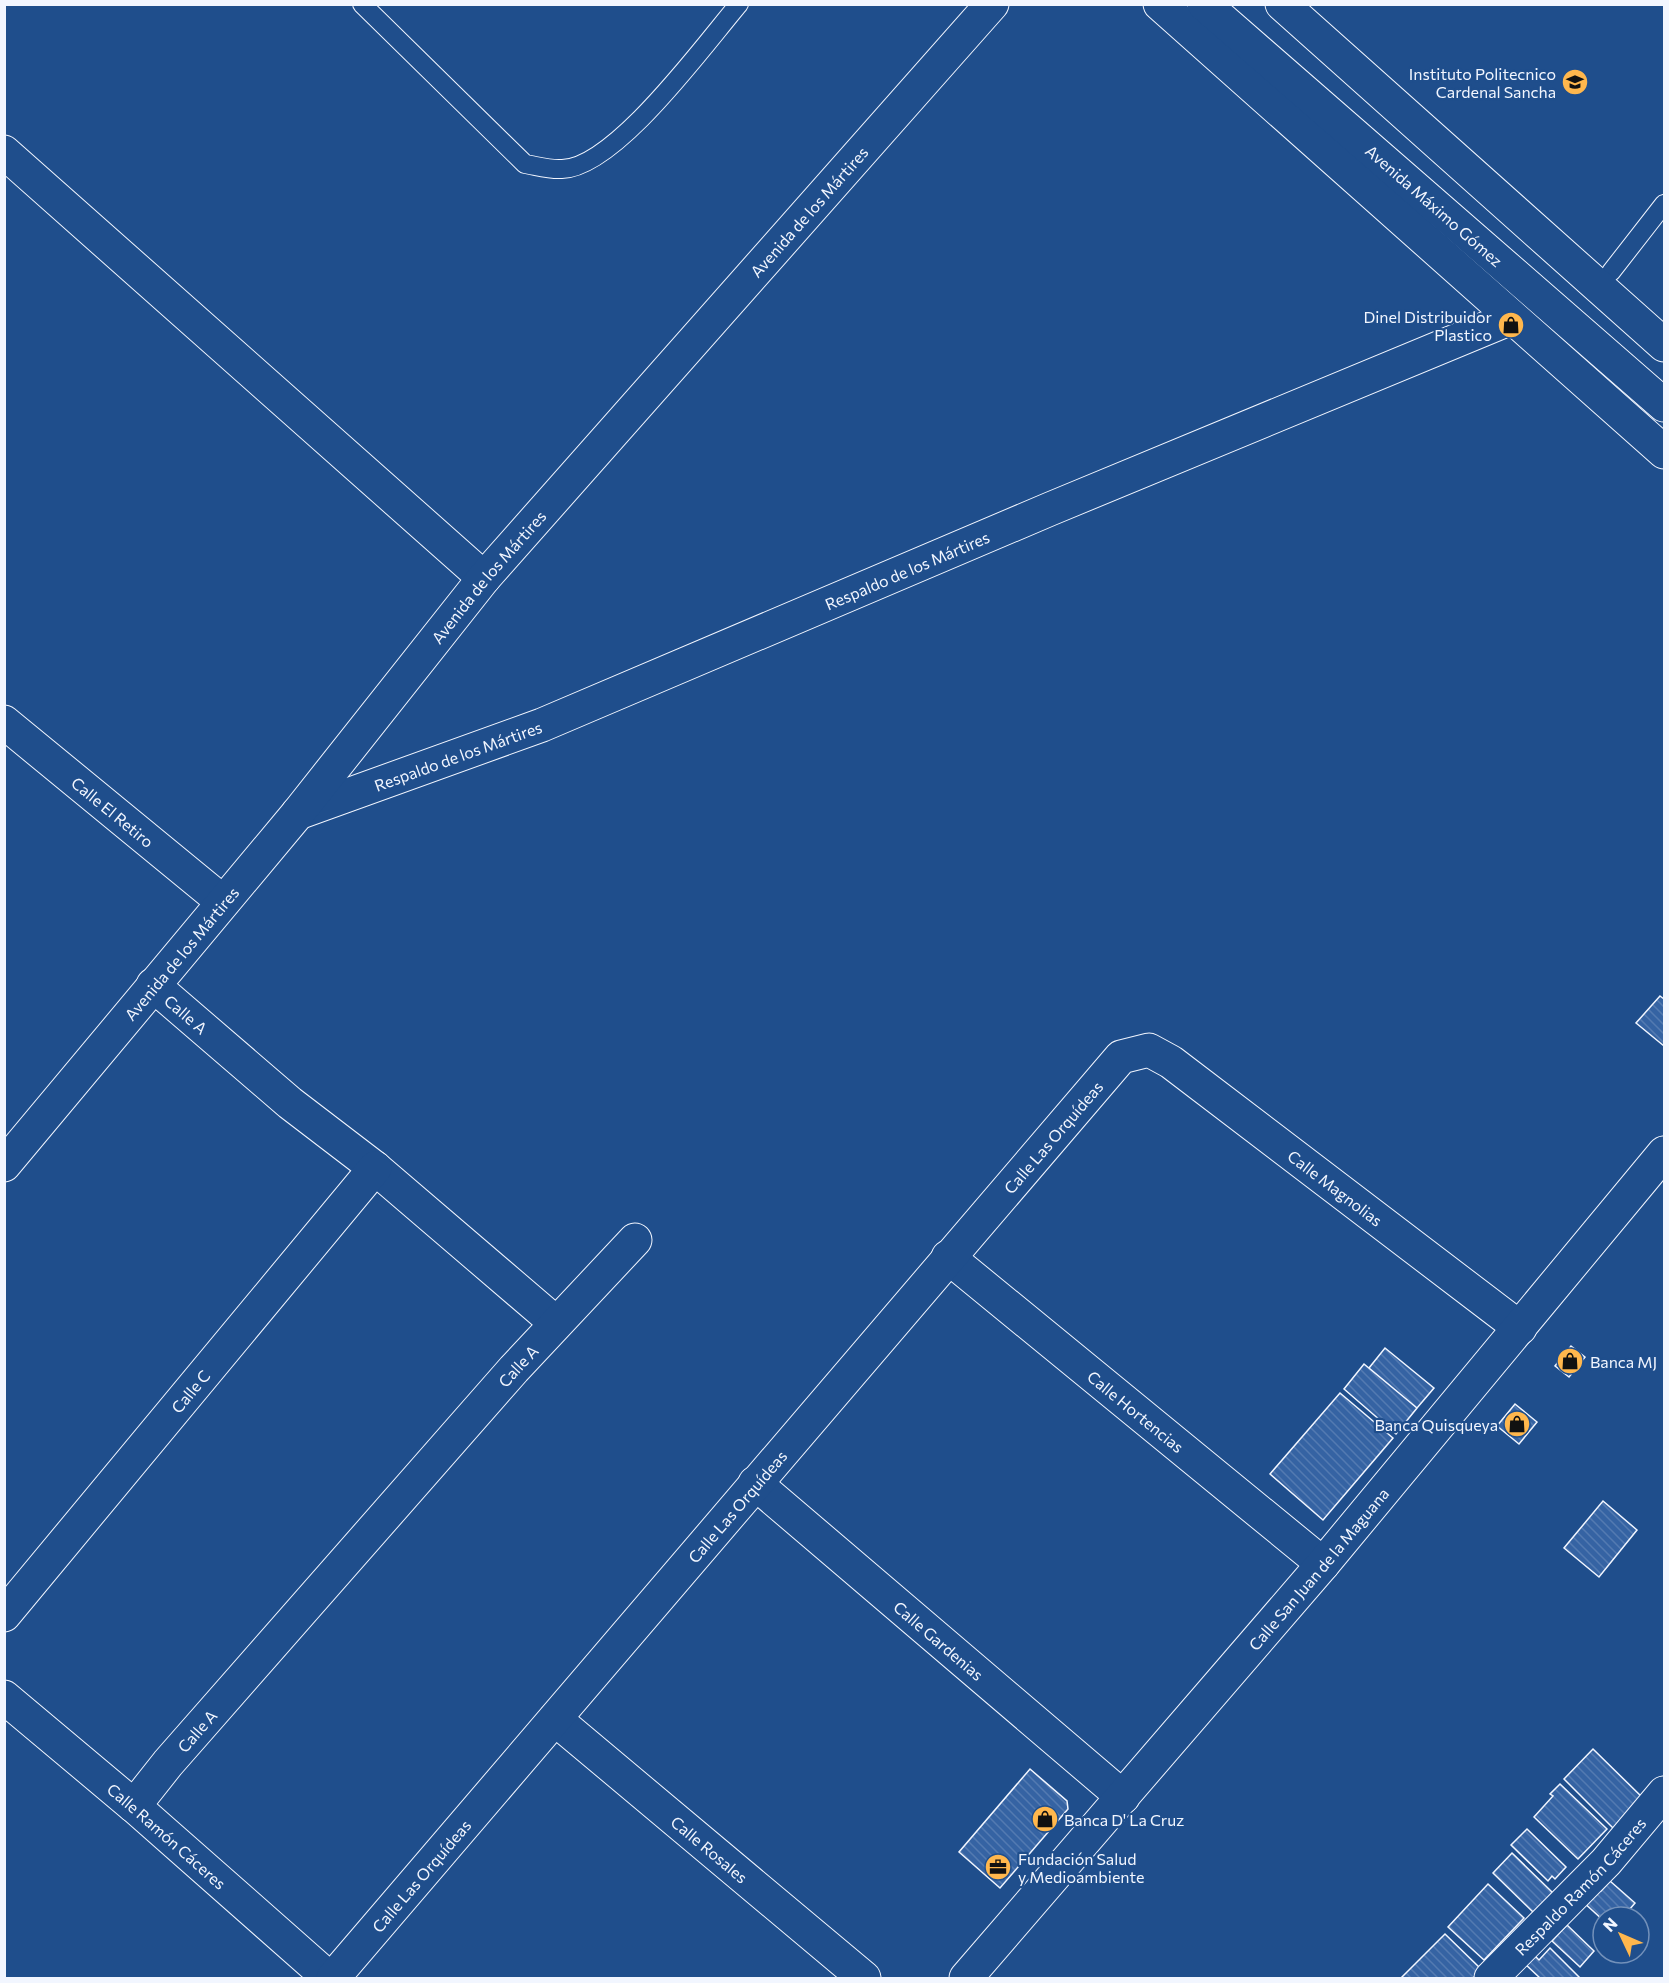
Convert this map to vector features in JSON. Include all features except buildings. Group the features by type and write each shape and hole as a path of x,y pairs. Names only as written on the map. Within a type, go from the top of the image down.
{"street":[{"name":"Avenida de los Mártires","path":"4,1165 222,901 298,813 484,578 992,4"},
{"path":"1160,4 1511,318 1665,452"},
{"name":"Avenida Máximo Gómez","path":"1204,4 1665,405"},
{"path":"1282,4 1523,221 1665,345"},
{"path":"1312,4 1665,320"},
{"path":"4,152 484,578"},
{"name":"Respaldo de los Mártires","path":"298,813 542,725 1050,509 1511,318"},
{"name":"Calle El Retiro","path":"4,722 222,901"},
{"name":"Calle A","path":"134,1806 176,1754 556,1323 375,1168 290,1102 153,985"},
{"name":"Calle Las Orquídeas","path":"331,1978 1121,1057 1149,1050"},
{"name":"Calle Magnolias","path":"1149,1050 1171,1062 1520,1328"},
{"name":"Calle San Juan de la Maguana","path":"966,1978 1323,1564 1665,1153"},
{"name":"Calle C","path":"4,1615 375,1168"},
{"path":"556,1323 635,1240"},
{"name":"Calle Hortencias","path":"948,1257 1323,1564"},
{"name":"Calle Gardenias","path":"755,1483 1123,1797"},
{"name":"Calle Ramón Cáceres","path":"4,1697 134,1806 331,1978"},
{"name":"Calle Rosales","path":"555,1719 864,1978"},
{"name":"Respaldo Ramón Cáceres","path":"1491,1978 1606,1862 1665,1793"}],"lane":[{"path":"362,4 525,164 563,170 594,160 630,131 739,4"},
{"path":"1611,272 1665,204"}],"place":[{"name":"Instituto Politecnico Cardenal Sancha","path":"1575,82"},
{"name":"Dinel Distribuidor Plastico","path":"1511,325"},
{"name":"Banca MJ","path":"1570,1361"},
{"name":"Banca Quisqueya","path":"1517,1424"},
{"name":"Banca D' La Cruz","path":"1045,1819"},
{"name":"Fundación Salud y Medioambiente","path":"998,1867"}]}
